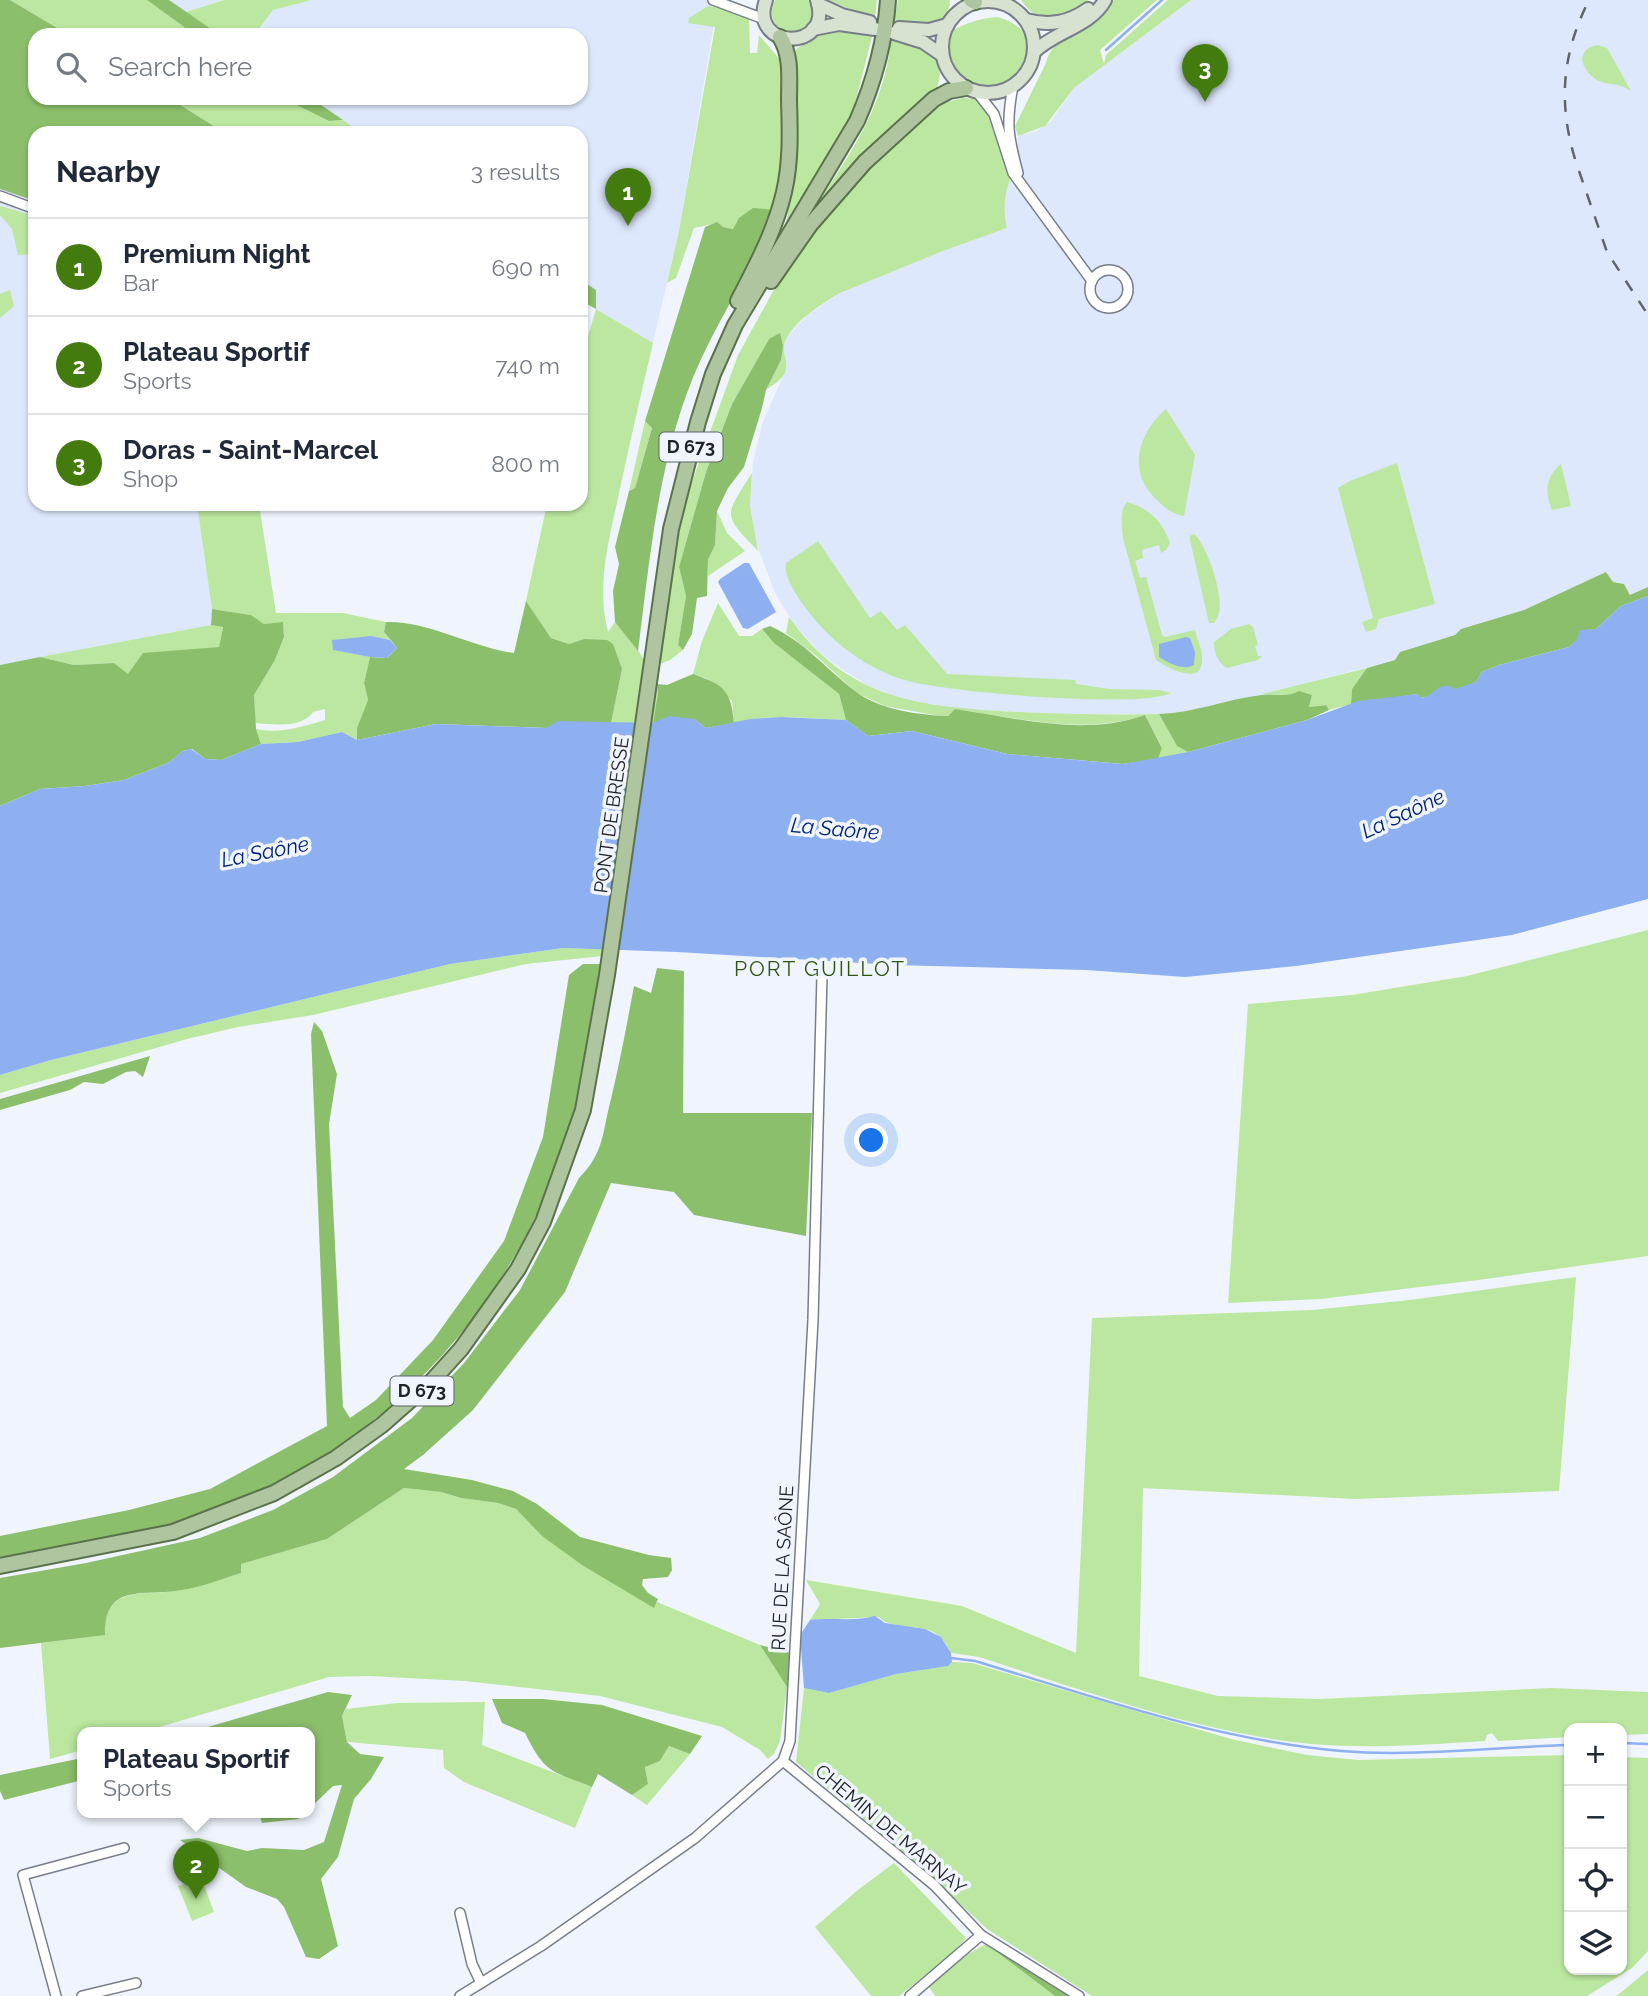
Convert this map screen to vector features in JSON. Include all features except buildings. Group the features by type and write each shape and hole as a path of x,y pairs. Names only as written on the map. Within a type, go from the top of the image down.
{"main road":[{"path":"766,0 764,19 774,33 780,37 795,39 813,29 818,21 817,2"},
{"name":"D 673","path":"698,422 713,374 750,297 857,121 879,61 888,0"},
{"path":"1026,20 1048,24 1066,21 1099,0"},
{"path":"1034,52 1049,39 1094,14 1105,0"},
{"path":"698,422 749,317 776,272 810,225 858,170 922,109 942,94 972,90 995,93 1013,86 1027,71 1034,52 1033,35 1026,20 1017,11 999,2 973,1 959,10 947,24 942,39 942,55 948,71 972,90"},
{"path":"813,29 839,24 876,26 842,15 817,2"},
{"path":"942,55 923,42 895,30 929,30 947,24"},
{"path":"713,374 737,302 770,235 785,190 790,144 789,74 787,52 780,37"},
{"name":"PONT DE BRESSE","path":"0,1566 173,1532 274,1493 348,1450 382,1425 432,1381 461,1349 518,1269 543,1222 583,1110 607,975 671,529 698,422"}],"street":[{"path":"713,0 764,19"},
{"path":"1013,86 1008,108 1008,125 1021,184"},
{"path":"972,90 994,114 1009,164 1021,184 1091,281 1093,300 1100,307 1110,309 1120,305 1126,298 1128,288 1125,278 1117,272 1108,270 1098,273 1091,281"},
{"path":"0,196 28,206"},
{"name":"RUE DE LA SAÔNE","path":"783,1761 790,1741 813,1320 821,975"},
{"path":"460,1996 612,1898 695,1838 783,1761"},
{"name":"CHEMIN DE MARNAY","path":"783,1761 934,1885 981,1935 1079,1996"},
{"path":"56,1996 23,1875 124,1848"},
{"path":"460,1913 472,1964 481,1983"},
{"path":"910,1996 981,1935"},
{"path":"82,1996 136,1983"}],"shaded area":[{"path":"169,0 224,0 186,12"},
{"path":"312,0 718,0 679,231 653,343 596,309 596,290 588,285 588,126 351,126 321,105 588,105 588,28 259,28 273,10"},
{"path":"1191,0 1648,0 1648,587 1630,595 1624,584 1613,582 1606,572 1524,610 1461,629 1455,635 1400,652 1395,660 1223,704 1168,714 1067,714 943,708 893,696 867,685 818,651 794,624 775,593 756,542 750,506 753,463 762,424 787,367 783,347 788,335 810,313 840,293 1007,228 1005,194 1011,177 1023,168 1018,155 1018,136 1037,131 1051,121 1074,88"},
{"path":"0,189 28,199 28,511 198,511 212,609 211,625 0,665"}],"green space":[{"path":"0,0 10,0 57,28 28,28 28,105 180,105 214,126 28,126 28,199 0,189"},
{"path":"10,0 147,0 185,28 57,28"},
{"path":"147,0 169,0 210,28 185,28"},
{"path":"224,0 312,0 273,10 259,28 210,28 186,12"},
{"path":"775,0 812,0 813,15 809,25 792,33 782,30 775,23 772,13"},
{"path":"827,0 877,0 875,19"},
{"path":"898,0 950,0 944,17 938,22 921,25 894,23"},
{"path":"1021,0 1089,0 1072,12 1045,17 1028,9"},
{"path":"1114,0 1157,0 1100,50 1104,64 1106,55 1168,0 1191,0 1074,88 1045,126 1018,136 1015,126 1053,49 1091,25"},
{"path":"708,6 749,18 750,53 757,53 759,35 782,62 787,141 776,210 753,209 734,229 717,223 694,228 676,278 667,283 679,231 715,27 688,23 689,18"},
{"path":"998,17 1019,28 1029,42 1028,58 1020,72 1007,83 990,88 973,86 957,73 951,63 951,31 974,21"},
{"path":"832,28 873,33 851,119 786,224 797,140 798,97 794,55 797,48"},
{"path":"891,36 932,51 940,71 935,92 792,241 840,169 869,119 880,92"},
{"path":"1598,45 1607,48 1631,91 1599,81 1586,69 1584,53"},
{"path":"962,98 978,101 990,115 994,125 1011,177 1005,202 1007,228 943,251 840,293 825,302 792,329 784,347 786,371 766,390 781,360 769,339 732,404 706,472 679,567 686,596 678,645 683,650 658,665 671,562 684,504 738,355 781,277 851,186 936,108"},
{"path":"180,105 296,105 329,121 343,120 351,126 214,126"},
{"path":"296,105 321,105 343,120 329,121"},
{"path":"0,206 28,214 28,254 18,255 12,229 0,215"},
{"path":"753,208 776,210 696,369 677,424 655,520 638,651 615,622 613,591 619,564 615,547 629,491 635,488 652,428 645,421 705,227 717,222 723,227 733,229 739,218"},
{"path":"588,285 596,290 596,309 588,305"},
{"path":"10,290 14,306 0,318 0,294"},
{"path":"596,309 653,343 609,539 603,595 608,632 615,622 654,677 658,695 653,723 611,723 622,669 584,639 569,644 551,638 526,601 545,511 588,511 588,336"},
{"path":"780,333 783,346 781,360 766,390 744,467 728,488 717,511 715,545 708,560 707,596 697,598 692,634 683,650 678,645 686,596 679,567 706,472 732,404 769,339"},
{"path":"1166,409 1195,455 1184,516 1161,504 1145,485 1140,474 1140,451 1144,439 1149,428"},
{"path":"645,421 652,428 635,488 629,491"},
{"path":"1397,463 1435,604 1379,619 1376,629 1366,632 1362,622 1373,618 1338,488"},
{"path":"1561,464 1571,506 1552,510 1548,497 1549,480"},
{"path":"752,473 750,506 758,551 738,529 731,514 736,498"},
{"path":"1127,502 1148,512 1159,522 1167,535 1170,543 1166,550 1161,553 1159,545 1142,550 1143,558 1135,561 1140,578 1146,577 1162,635 1165,637 1195,630 1202,657 1197,672 1184,673 1156,660 1123,538 1122,514"},
{"path":"198,511 260,511 276,613 343,613 386,622 384,632 390,640 371,636 334,650 370,657 364,683 368,700 357,728 357,740 342,732 298,742 261,744 256,729 282,730 316,723 325,720 325,709 313,712 294,723 255,723 254,695 275,660 284,637 283,623 264,624 251,615 212,609"},
{"path":"717,511 727,533 745,551 708,576 708,560 715,545"},
{"path":"1194,534 1209,559 1217,583 1220,605 1214,623 1209,623 1190,540 1190,536"},
{"path":"818,541 870,618 881,611 897,630 905,625 947,674 1075,680 1076,684 1109,689 1160,690 1171,693 1152,698 1121,699 1039,697 922,684 901,679 873,667 847,650 824,630 804,606 786,574 786,563"},
{"path":"1606,572 1613,582 1624,584 1630,595 1648,587 1648,596 1621,606 1596,629 1588,630 1569,647 1499,665 1482,672 1476,682 1466,687 1421,698 1417,694 1351,704 1352,689 1367,668 1395,660 1400,652 1455,635 1461,629 1524,610"},
{"path":"526,601 551,638 569,644 584,639 607,640 613,644 622,669 611,723 547,728 436,724 357,740 357,728 368,700 364,683 370,657 387,658 397,648 384,632 386,622 418,626 514,653"},
{"path":"718,603 739,636 752,636 762,629 774,643 839,694 846,720 775,717 734,723 732,701 708,679 693,674 702,641"},
{"path":"212,609 251,615 264,624 283,622 284,637 275,660 254,695 256,729 261,744 221,760 205,759 192,749 183,751 168,763 124,780 40,789 0,806 0,665 40,657 74,665 114,663 128,674 143,653 219,647 223,627 211,625"},
{"path":"789,617 812,646 837,667 864,684 892,695 921,702 986,710 1159,714 1177,746 1188,752 1158,759 1162,747 1145,715 1122,721 1075,725 955,709 948,716 934,715 885,706 857,693 786,633"},
{"path":"1249,624 1253,627 1258,656 1262,656 1258,660 1227,668 1217,657 1214,642 1231,629"},
{"path":"211,625 223,626 219,647 202,649 128,674 113,663 74,665 40,657"},
{"path":"770,626 804,647 855,691 887,707 912,713 948,716 955,709 1026,721 1074,725 1098,725 1145,715 1162,748 1158,759 1123,764 1007,754 912,731 868,736 846,720 839,694 774,643 762,629"},
{"path":"1367,668 1352,689 1351,704 1329,710 1326,705 1309,707 1312,695 1300,692 1292,695 1262,694"},
{"path":"693,674 724,690 731,703 734,723 706,728 694,719 653,723 657,684 667,685"},
{"path":"1299,691 1312,695 1309,707 1326,705 1329,710 1307,720 1188,752 1177,746 1159,714 1248,697"},
{"path":"1648,930 1648,1256 1321,1299 1228,1303 1248,1004 1352,995 1467,976"},
{"path":"563,948 603,949 603,956 526,964 313,1015 238,1027 0,1093 0,1075 51,1060 450,964"},
{"path":"583,964 602,964 575,1106 547,1192 515,1255 477,1313 432,1367 380,1415 324,1456 262,1491 173,1524 0,1558 0,1536 129,1510 210,1489 327,1426 311,1034 314,1022 322,1031 337,1074 329,1124 343,1407 350,1418 376,1400 433,1340 504,1241 543,1137 569,975"},
{"path":"657,968 684,971 683,1113 812,1113 806,1236 694,1215 674,1192 611,1183 565,1292 473,1410 404,1469 472,1480 513,1491 537,1504 580,1537 671,1558 672,1570 668,1577 643,1579 642,1585 648,1593 658,1599 654,1608 582,1565 542,1536 516,1509 441,1492 404,1488 327,1539 241,1564 241,1573 189,1589 142,1593 119,1599 112,1606 107,1618 105,1635 0,1648 0,1578 86,1563 200,1538 273,1510 333,1477 412,1418 464,1363 520,1290 579,1178 594,1159 604,1132 634,986 651,993"},
{"path":"150,1056 143,1077 135,1071 126,1072 103,1084 84,1082 70,1090 0,1110 0,1099"},
{"path":"1576,1277 1559,1491 1355,1499 1143,1488 1139,1676 1218,1696 1320,1699 1551,1688 1648,1692 1648,1734 1627,1735 1627,1723 1564,1723 1564,1737 1498,1741 1492,1733 1487,1735 1485,1741 1413,1745 1341,1746 1293,1742 1174,1718 979,1657 951,1653 935,1633 893,1625 879,1617 810,1620 820,1604 806,1580 962,1606 1076,1653 1092,1318 1312,1310 1410,1300"},
{"path":"404,1488 441,1492 516,1509 542,1536 654,1607 657,1602 760,1645 787,1687 780,1741 774,1754 768,1759 760,1750 722,1727 600,1696 464,1681 369,1676 329,1677 159,1727 77,1727 77,1751 50,1759 41,1643 104,1635 106,1618 111,1607 119,1599 130,1595 168,1592 204,1585 241,1573 241,1564 327,1539"},
{"path":"760,1645 791,1653 787,1687"},
{"path":"952,1662 972,1663 1231,1739 1307,1755 1358,1760 1564,1755 1564,1975 1621,1975 1587,1996 1092,1996 987,1929 937,1882 796,1762 804,1688 829,1693 896,1674 948,1666"},
{"path":"328,1692 352,1695 342,1716 347,1742 360,1754 384,1757 371,1779 354,1799 338,1857 321,1879 338,1946 319,1959 306,1957 284,1907 277,1899 246,1887 180,1840 198,1838 247,1851 262,1848 304,1850 324,1842 342,1785 333,1786 315,1803 315,1727 208,1727"},
{"path":"492,1699 543,1699 602,1705 702,1736 690,1754 669,1746 660,1761 645,1767 648,1784 632,1795 598,1774 592,1787 551,1769 538,1756 525,1733 502,1723"},
{"path":"485,1702 482,1745 592,1787 575,1828 464,1782 444,1768 443,1750 347,1742 342,1716 346,1709 397,1703"},
{"path":"669,1746 690,1754 647,1805 632,1795 648,1784 645,1767 660,1761"},
{"path":"1627,1757 1648,1758 1648,1951 1627,1971"},
{"path":"77,1759 77,1781 4,1800 0,1791 0,1775"},
{"path":"260,1818 299,1818 298,1819 262,1823"},
{"path":"894,1863 966,1938 950,1956 899,1996 871,1996 815,1927"},
{"path":"201,1877 214,1912 192,1921 178,1886"},
{"path":"986,1944 1055,1996 935,1996 929,1987 963,1957"},
{"path":"986,1944 1071,1996 1055,1996"},
{"path":"1648,1970 1648,1996 1615,1996 1619,1994"}],"water":[{"path":"744,563 749,563 776,612 748,629 743,628 718,582"},
{"name":"La Saône","path":"1648,596 1648,899 1512,935 1296,966 1185,977 1086,970 894,965 563,948 450,964 51,1060 0,1075 0,806 40,789 124,780 168,763 183,751 191,749 205,759 221,760 261,744 298,742 342,732 357,740 436,724 546,728 558,721 653,723 669,716 694,719 706,728 750,719 781,717 846,720 868,736 912,731 1007,754 1123,764 1188,752 1307,720 1358,701 1417,694 1422,698 1441,687 1450,686 1455,689 1476,682 1482,672 1499,665 1569,647 1577,639 1580,630 1596,629 1621,606"},
{"path":"371,636 390,640 397,648 387,658 333,650 332,640"},
{"path":"1190,638 1195,652 1194,665 1180,667 1159,657 1159,644"},
{"path":"875,1616 885,1623 925,1629 941,1637 951,1653 952,1662 948,1666 896,1674 829,1693 804,1688 800,1635 810,1620"}],"waterway":[{"path":"1106,50 1162,0"},
{"path":"951,1658 975,1661 1201,1727 1294,1745 1369,1753 1564,1745"},
{"path":"1627,1743 1648,1744"}],"railway":[{"path":"1575,159 1566,118 1566,78 1573,40 1589,0"},
{"path":"1579,171 1607,252 1648,315"}],"place":[{"name":"Doras - Saint-Marcel","path":"1205,102"},
{"name":"Premium Night","path":"628,226"},
{"name":"Plateau Sportif","path":"196,1899"}],"district":[{"name":"PORT GUILLOT","path":"820,969"}]}
